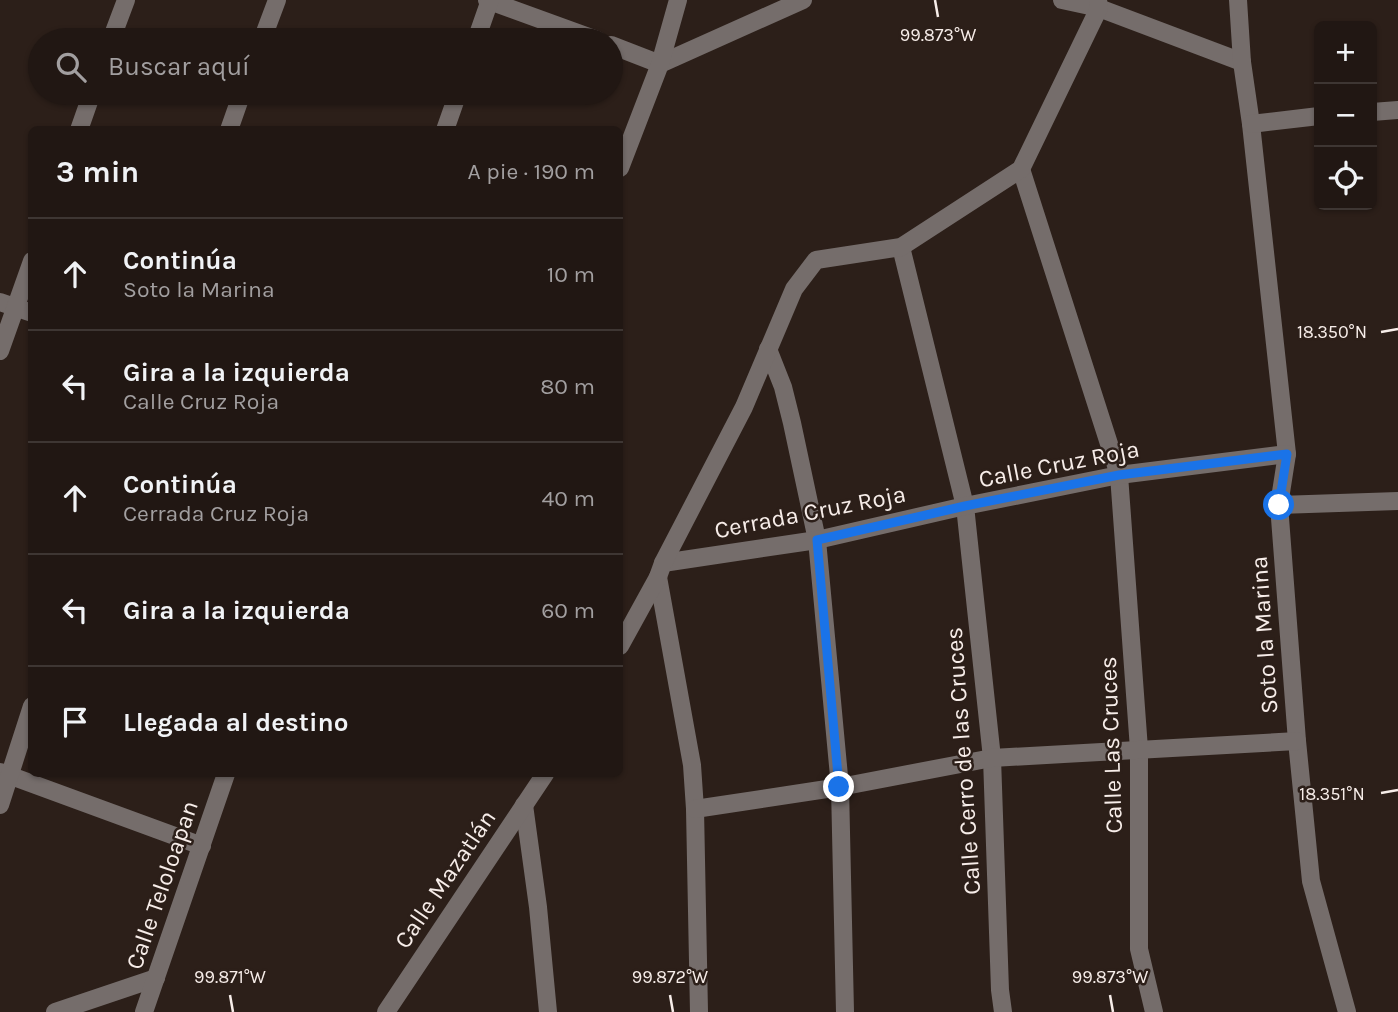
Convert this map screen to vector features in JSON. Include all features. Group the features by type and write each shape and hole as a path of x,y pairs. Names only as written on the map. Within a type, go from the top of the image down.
{"street":[{"path":"116,28 126,0"},
{"path":"266,28 277,0"},
{"path":"480,28 489,0 565,28"},
{"path":"623,159 660,64 678,0"},
{"path":"623,50 660,64 803,0"},
{"path":"1062,0 1099,4 1242,62"},
{"name":"Soto la Marina","path":"1238,0 1242,62 1287,454 1279,505 1311,881 1347,1012"},
{"path":"623,640 744,407 793,289 816,260 901,247 1021,169 1099,4"},
{"path":"80,126 88,105"},
{"path":"230,126 238,105"},
{"path":"446,126 454,105"},
{"path":"1377,112 1398,110"},
{"path":"1251,124 1314,117"},
{"name":"Calle Las Cruces","path":"1021,169 1119,475 1139,749 1139,949 1154,1012"},
{"name":"Calle Cerro de las Cruces","path":"901,247 965,506 992,758 1003,1012"},
{"path":"0,351 28,272"},
{"path":"768,348 783,387 817,540 839,787 845,1012"},
{"name":"Calle Cruz Roja","path":"965,506 1119,475 1287,454"},
{"path":"1279,505 1398,501"},
{"name":"Cerrada Cruz Roja","path":"661,570 817,540 965,506"},
{"path":"661,570 692,765 699,1012"},
{"path":"0,805 5,774 28,716"},
{"path":"695,809 839,787 992,758 1297,741"},
{"path":"5,774 202,846"},
{"name":"Calle Teloloapan","path":"144,1012 225,777"},
{"name":"Calle Mazatlán","path":"386,1012 543,777"},
{"path":"524,805 538,907 548,1012"},
{"path":"55,1012 156,978"}],"route":[{"path":"839,787 817,540 1119,475 1287,454 1279,505"}]}
